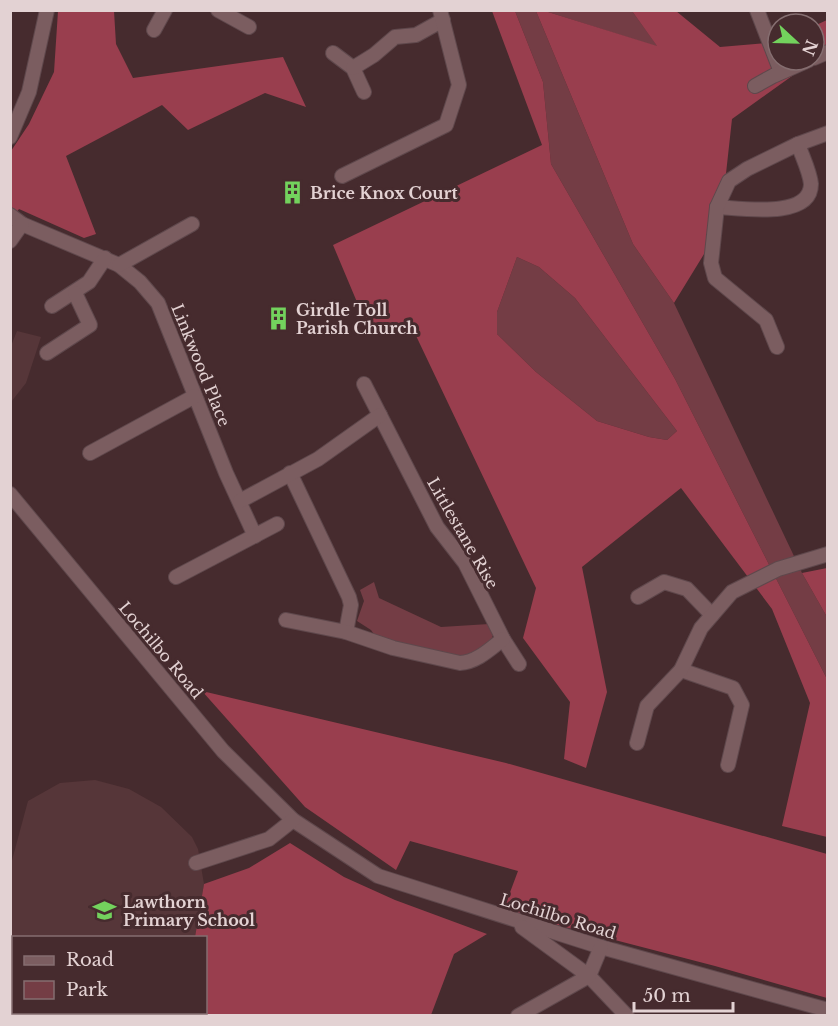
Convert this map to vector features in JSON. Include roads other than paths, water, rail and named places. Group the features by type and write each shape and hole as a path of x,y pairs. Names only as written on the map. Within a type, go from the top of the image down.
{"street":[{"path":"10,137 29,92 47,10"},
{"path":"154,30 165,10"},
{"path":"218,10 249,27"},
{"path":"757,10 766,33"},
{"path":"342,176 446,125 459,85 442,15 416,35 395,37 374,55 353,68"},
{"path":"333,54 353,68 364,92"},
{"path":"755,86 781,72"},
{"path":"777,347 766,320 715,278 711,263 717,207 729,180 798,144 828,133"},
{"path":"717,207 778,210 791,208 806,199 810,192 811,182 798,144"},
{"path":"10,242 16,219"},
{"name":"Linkwood Place","path":"16,219 120,265 140,282 158,303 226,473 255,536"},
{"path":"120,265 192,224"},
{"path":"52,306 75,293 88,282 105,258"},
{"path":"47,353 90,325 75,293"},
{"name":"Littlestane Rise","path":"364,384 436,527 465,563 503,639 519,664"},
{"path":"90,453 195,396"},
{"path":"240,501 318,459 380,415"},
{"path":"290,473 349,597 351,604 346,632"},
{"name":"Lochilbo Road","path":"10,494 223,751 293,820 378,876 601,947 828,1010"},
{"path":"176,577 277,524"},
{"path":"637,743 647,706 681,670 701,628 732,592 778,569 828,554"},
{"path":"638,597 664,582 687,589 712,615"},
{"path":"286,620 346,632 393,648 460,663 469,663 477,659 503,639"},
{"path":"681,670 733,688 742,705 728,765"},
{"path":"196,863 269,839 293,820"},
{"path":"511,919 589,976 627,1016"},
{"path":"518,1016 589,976 601,947"}],"place":[{"name":"Brice Knox Court","path":"292,193"},
{"name":"Girdle Toll Parish Church","path":"278,319"},
{"name":"Lawthorn Primary School","path":"105,911"}]}
